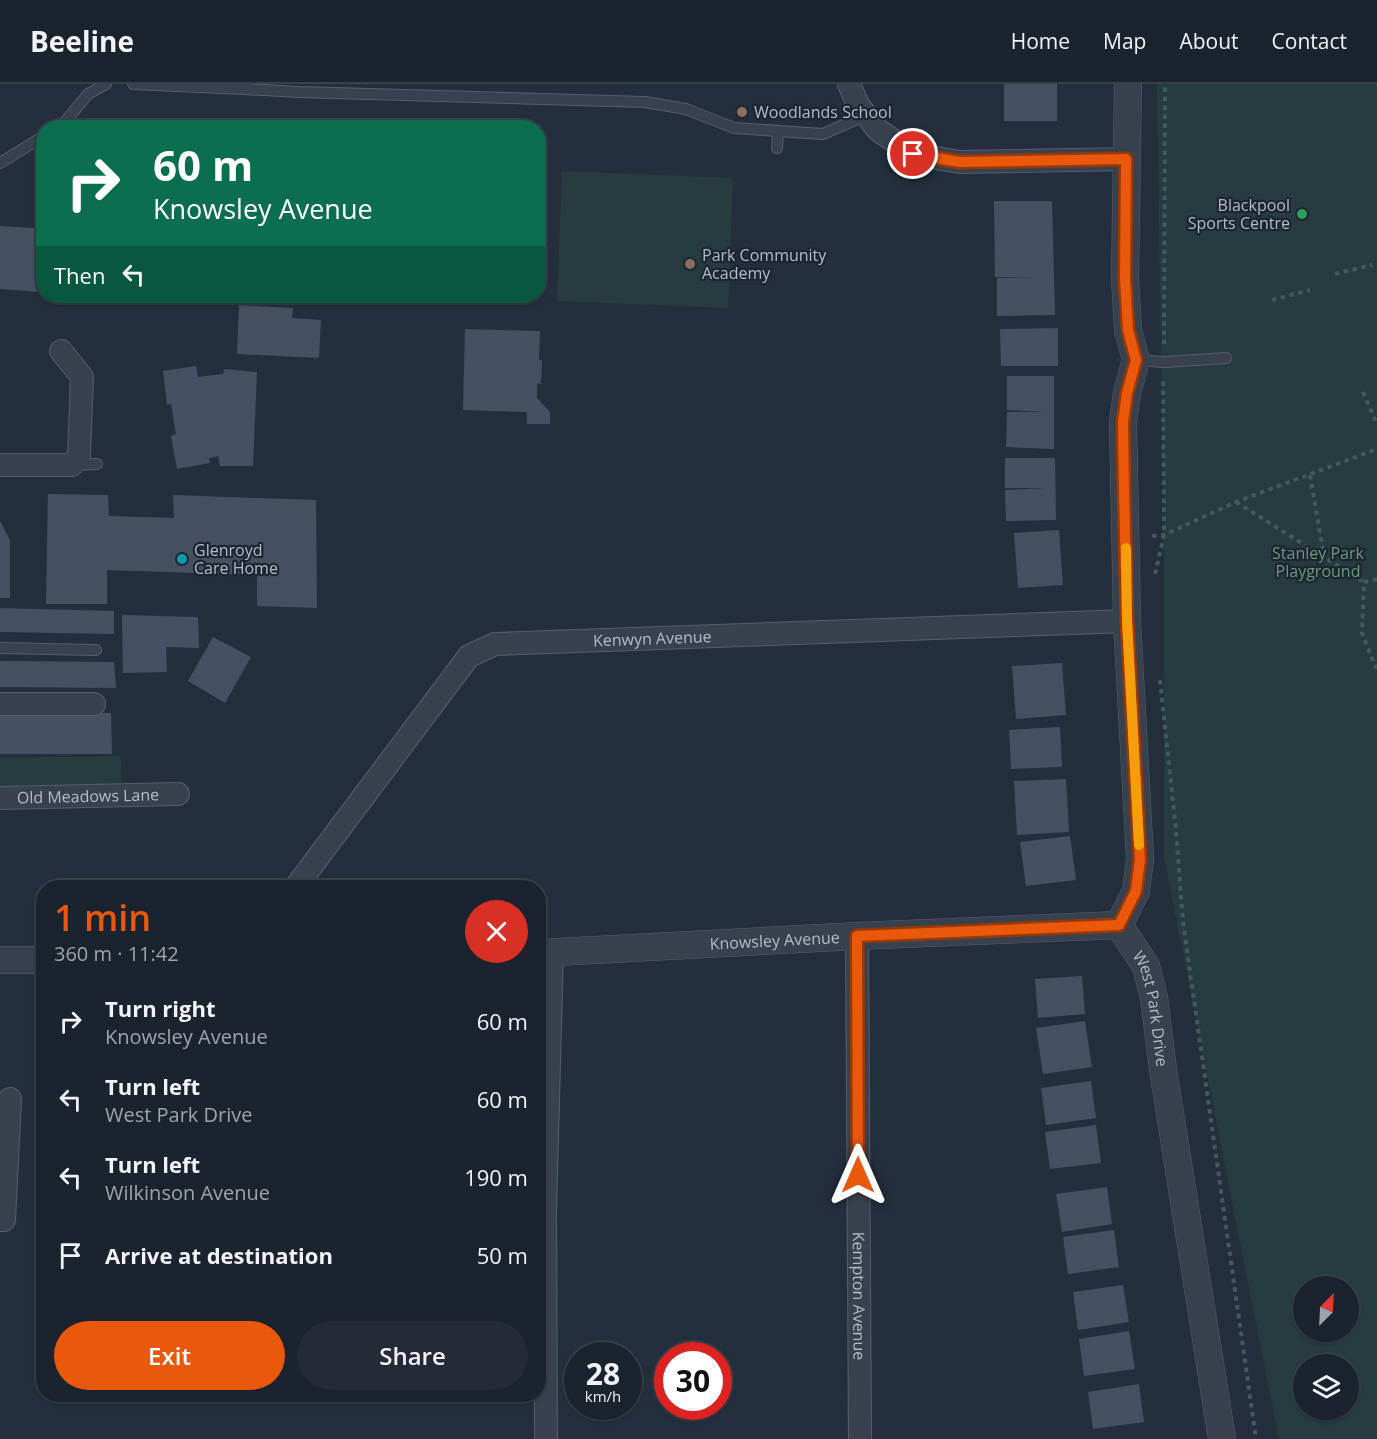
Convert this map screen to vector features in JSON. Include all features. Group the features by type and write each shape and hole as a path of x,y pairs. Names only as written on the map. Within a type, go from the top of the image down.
{"street":[{"path":"849,84 858,105 878,130 913,154 960,162 1126,159"},
{"path":"1119,925 1136,891 1140,859 1127,621 1123,422 1127,393 1136,360 1128,330 1125,279 1128,84"},
{"path":"0,465 72,465 79,456 82,377 61,351"},
{"name":"Kenwyn Avenue","path":"301,880 469,656 495,644 1127,621"},
{"path":"0,704 94,704"},
{"name":"Old Meadows Lane","path":"0,798 178,794"},
{"name":"Knowsley Avenue","path":"546,952 1119,925"},
{"name":"West Park Drive","path":"1119,925 1146,966 1154,998 1163,1070 1222,1439"},
{"name":"Kempton Avenue","path":"857,936 860,1439"},
{"path":"0,960 36,960"},
{"path":"0,1220 4,1220 10,1099"},
{"path":"545,1402 546,1439"}],"lane":[{"path":"63,120 70,106 106,84"},
{"path":"133,84 248,86 298,92 645,102 686,109 734,128 823,134 866,115"},
{"path":"777,148 778,131"},
{"path":"0,163 36,141"},
{"path":"1136,360 1164,362 1226,358"},
{"path":"72,465 97,464"},
{"path":"0,648 96,650"}],"path":[{"path":"1164,344 1165,84"},
{"path":"1335,274 1372,265"},
{"path":"1272,300 1310,290"},
{"path":"1153,581 1164,535 1163,380"},
{"path":"1363,392 1377,424"},
{"path":"1164,535 1236,502 1377,449"},
{"path":"1310,475 1324,557"},
{"path":"1236,502 1364,582 1377,579"},
{"path":"1364,582 1362,633 1377,669"},
{"path":"1160,676 1183,922 1256,1439"}],"green space":[{"name":"Stanley Park Playground","path":"1157,84 1377,84 1377,1439 1279,1439 1164,858 1164,556"},
{"path":"562,171 733,178 728,308 557,301"},
{"path":"121,756 122,786 0,787 0,758"}],"building":[{"path":"1004,84 1057,84 1057,121 1004,121"},
{"path":"994,201 1052,201 1055,315 997,316 997,278 1035,277 995,277"},
{"path":"0,226 35,228 36,292 0,289"},
{"path":"239,305 293,308 292,318 321,320 319,358 237,354"},
{"path":"1058,328 1058,366 1001,366 1000,329"},
{"path":"465,329 540,331 541,384 537,383 537,398 550,412 550,424 527,424 527,412 463,410"},
{"path":"196,366 198,377 223,374 224,369 257,372 253,466 220,466 218,456 209,458 210,463 177,469 171,436 176,434 171,404 167,405 163,371"},
{"path":"1007,376 1054,376 1054,449 1006,447 1007,412 1046,412 1007,410"},
{"path":"1005,458 1055,458 1056,520 1006,521 1005,490 1047,488 1005,488"},
{"name":"Glenroyd Care Home","path":"48,494 108,495 109,516 174,518 173,495 316,500 317,608 257,606 257,575 107,570 107,604 46,604"},
{"path":"0,521 10,540 10,598 0,598"},
{"path":"1059,530 1063,585 1018,588 1014,533"},
{"path":"0,608 114,611 114,634 0,632"},
{"path":"122,615 198,617 199,648 166,647 167,672 123,673"},
{"path":"213,637 251,657 225,703 188,681"},
{"path":"0,661 114,662 116,688 0,687"},
{"path":"1062,663 1066,715 1016,719 1012,666"},
{"path":"0,712 111,713 112,754 0,754"},
{"path":"1060,727 1062,767 1011,769 1009,730"},
{"path":"1066,779 1069,832 1017,835 1014,781"},
{"path":"1070,836 1076,880 1026,886 1020,842"},
{"path":"1082,976 1085,1014 1038,1018 1035,979"},
{"path":"1085,1021 1092,1067 1043,1074 1036,1028"},
{"path":"1091,1081 1096,1118 1046,1125 1041,1088"},
{"path":"1096,1125 1101,1163 1050,1169 1045,1132"},
{"path":"1107,1187 1112,1224 1062,1232 1056,1194"},
{"path":"1114,1230 1119,1267 1068,1274 1063,1237"},
{"path":"1123,1285 1129,1322 1078,1330 1073,1292"},
{"path":"1129,1331 1135,1369 1084,1376 1079,1339"},
{"path":"1139,1384 1144,1422 1093,1429 1088,1392"}],"slow traffic":[{"path":"1126,548 1127,621 1139,845"}],"place":[{"name":"Woodlands School","path":"742,112"},
{"name":"Blackpool Sports Centre","path":"1302,214"},
{"name":"Park Community Academy","path":"690,264"},
{"name":"Glenroyd Care Home","path":"182,559"}],"route":[{"path":"858,1175 857,936 1119,925 1136,891 1140,859 1127,621 1124,491 1123,422 1127,393 1136,360 1128,330 1125,279 1126,159 960,162 913,154"}]}
